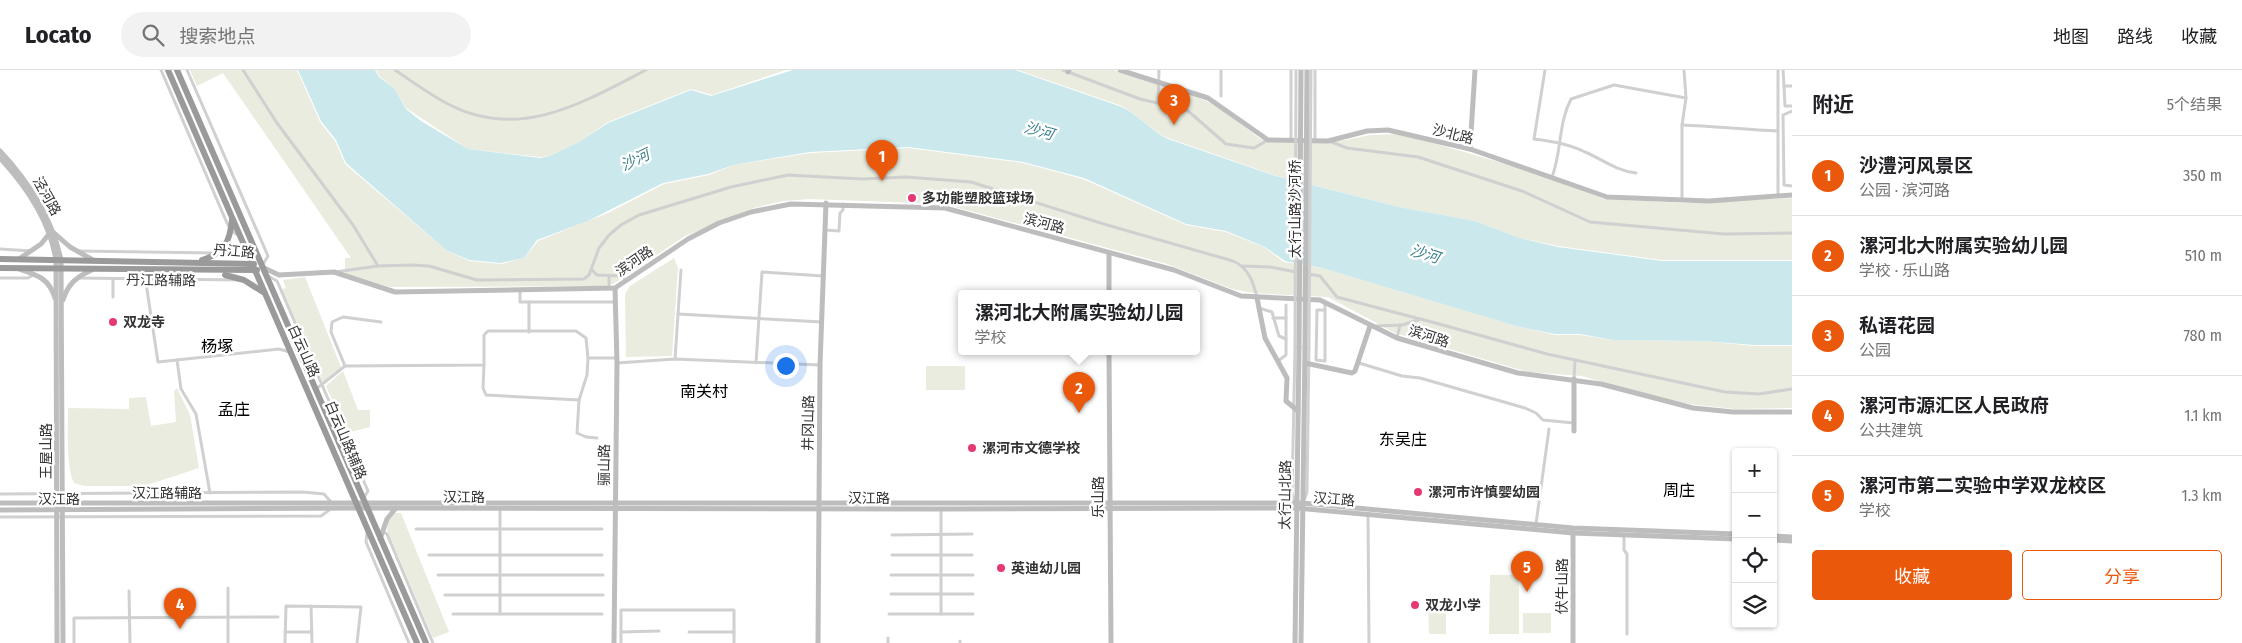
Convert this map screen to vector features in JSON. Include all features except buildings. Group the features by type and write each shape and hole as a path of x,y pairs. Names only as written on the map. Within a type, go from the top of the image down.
{"highway":[{"name":"白云山路","path":"168,70 291,352 362,504 379,530 380,539 426,643"},
{"name":"白云山路","path":"177,70 316,390 362,504 368,530 417,643"},
{"path":"199,262 217,254 227,245 232,219"},
{"name":"丹江路","path":"0,259 251,263 262,267"},
{"name":"丹江路","path":"0,268 255,272 262,267"},
{"path":"197,271 233,276 256,286 265,294"}],"street":[{"path":"161,70 231,230 239,236"},
{"path":"186,70 268,256 262,267"},
{"path":"243,70 277,123 353,225 378,266"},
{"path":"395,70 451,106 488,118 527,119 564,110 646,70"},
{"path":"403,70 403,75"},
{"path":"1067,71 1140,99 1186,110 1226,144 1254,148 1268,140 1208,98 1191,91 1159,84 1120,70"},
{"path":"1158,102 1159,70"},
{"path":"1221,70 1221,96"},
{"path":"1291,70 1291,140"},
{"path":"1296,70 1302,348"},
{"name":"太行山路沙河桥","path":"1301,70 1302,348"},
{"name":"太行山路沙河桥","path":"1302,348 1309,70"},
{"path":"1315,70 1316,140"},
{"path":"1470,149 1475,70"},
{"path":"1545,70 1534,139 1560,143 1584,151 1620,171 1636,173"},
{"path":"1682,200 1682,125 1686,98 1684,70"},
{"path":"1778,70 1778,196"},
{"path":"1783,70 1785,106 1792,106"},
{"path":"1552,177 1558,160 1564,112 1571,99 1596,89 1614,85 1686,98"},
{"path":"1784,86 1792,86"},
{"path":"1792,112 1783,114 1784,186 1792,186"},
{"path":"1682,125 1731,126 1743,130 1778,131"},
{"name":"沙北路","path":"1268,140 1328,141 1367,131 1388,130 1470,149 1607,197 1682,200 1792,195"},
{"path":"1328,141 1347,148 1418,157 1435,162 1522,192 1590,222 1724,234 1792,233"},
{"name":"泾河路","path":"0,151 20,173 46,215 58,260"},
{"name":"泾河路","path":"0,158 17,176 51,233"},
{"path":"584,279 592,270 599,248 609,235 621,225 639,216 723,189 788,175 862,179 906,177 971,182 1106,225 1233,261 1242,266 1253,280 1265,338 1287,378 1286,401 1296,409"},
{"name":"滨河路","path":"262,267 279,275 334,272 395,292 612,288 688,239 719,223 751,212 791,204 826,203 945,208 1190,275 1241,296 1312,299 1325,302 1397,338 1518,373 1601,384 1693,408 1733,412 1792,412"},
{"name":"井冈山路","path":"818,643 820,365 826,203"},
{"path":"825,230 839,231 840,213 843,210 843,204"},
{"path":"18,259 32,251 51,233 94,260"},
{"path":"0,249 32,251"},
{"name":"丹江路辅路","path":"77,251 217,254"},
{"path":"1109,253 1109,290"},
{"path":"366,267 372,258"},
{"name":"王屋山路","path":"57,643 57,510 64,494 58,260"},
{"path":"334,272 378,266 429,266 477,280 584,279 597,275 609,275 622,276 625,280"},
{"path":"1242,266 1270,267 1320,276 1337,297 1547,354 1725,392 1759,394 1792,389"},
{"path":"17,268 34,274 52,287 59,306"},
{"path":"59,306 67,288 77,278 93,269"},
{"path":"144,270 158,362 279,349 291,352"},
{"path":"592,270 597,275"},
{"path":"674,359 681,270"},
{"path":"756,363 762,272 823,276"},
{"path":"0,278 28,278 34,274"},
{"name":"白云山路辅路","path":"266,274 277,281 368,491 362,504"},
{"path":"609,275 612,288"},
{"name":"丹江路辅路","path":"77,278 244,280"},
{"path":"113,279 113,297"},
{"name":"骊山路","path":"612,288 615,302 617,360 614,643"},
{"path":"520,290 520,302 615,302"},
{"path":"529,302 529,332"},
{"path":"1325,302 1325,310 1325,360 1316,360 1317,310 1325,310"},
{"path":"1278,361 1286,355 1286,305"},
{"name":"王屋山路","path":"59,306 57,494 64,510 63,643"},
{"path":"1259,308 1272,312 1279,336 1286,340"},
{"path":"678,314 822,322"},
{"path":"345,366 331,332 332,322 344,317 381,322"},
{"path":"1273,318 1286,318"},
{"path":"1307,363 1352,373 1359,364 1370,326 1400,325 1421,319"},
{"path":"1397,338 1400,325"},
{"path":"579,400 486,395 484,388 486,333 580,332 587,342 588,358 587,375 579,400 577,433 586,438 598,438"},
{"name":"太行山北路","path":"1301,643 1302,505 1307,363 1302,348"},
{"name":"太行山北路","path":"1295,643 1296,409 1302,348"},
{"name":"乐山路","path":"1109,355 1111,643"},
{"path":"588,358 617,360 674,359 820,365"},
{"path":"177,360 180,389 196,414 210,493"},
{"path":"1574,431 1575,360"},
{"path":"1359,364 1402,376 1420,378 1525,408 1536,412 1543,420 1574,423"},
{"path":"316,390 345,366 484,365"},
{"path":"1536,525 1549,429"},
{"name":"汉江路辅路","path":"0,494 303,492 324,494 331,502"},
{"name":"汉江路","path":"0,504 331,502 615,507 1302,505 1536,525 1573,531 1732,534"},
{"name":"汉江路","path":"0,510 332,508 362,504 396,508 500,506"},
{"name":"汉江路","path":"1302,505 1368,514 1573,531 1732,539"},
{"path":"500,506 500,614"},
{"name":"汉江路","path":"818,506 941,509 1110,506"},
{"name":"汉江路辅路","path":"0,517 321,516 332,508"},
{"path":"396,508 379,530 387,534 433,643"},
{"path":"941,509 942,614"},
{"path":"1368,514 1369,643"},
{"path":"416,529 602,529"},
{"path":"368,530 366,542 409,643"},
{"name":"伏牛山路","path":"1573,531 1573,643"},
{"path":"892,535 972,534"},
{"path":"1624,535 1624,550 1627,554 1627,634"},
{"path":"1777,536 1792,537"},
{"path":"1777,540 1792,541"},
{"path":"429,555 602,555"},
{"path":"892,555 972,555"},
{"path":"438,575 603,575"},
{"path":"891,575 973,575"},
{"path":"228,588 228,643"},
{"path":"129,591 130,643"},
{"path":"891,594 973,594"},
{"path":"445,595 603,595"},
{"path":"285,643 286,606 361,607 357,643"},
{"path":"311,606 312,643"},
{"path":"621,643 620,610 734,610 734,643"},
{"path":"453,614 602,614"},
{"path":"889,614 973,614"},
{"path":"74,643 74,618 278,617"},
{"path":"621,632 659,631"},
{"path":"285,632 312,632"},
{"path":"689,632 734,632"},
{"path":"888,638 888,643"}],"shaded area":[{"path":"190,70 297,70 320,122 335,141 345,164 446,250 469,261 502,264 524,258 538,241 608,213 664,184 709,175 733,165 811,153 908,148 1023,163 1083,179 1186,225 1226,232 1264,247 1284,262 1322,268 1516,326 1555,335 1580,335 1613,340 1703,341 1754,346 1792,346 1792,408 1735,409 1697,405 1662,399 1582,376 1528,372 1395,333 1328,297 1253,293 1232,289 1167,264 944,204 810,199 783,201 754,208 685,236 613,284 605,286 390,287 345,273 345,258 351,258 223,73 197,86"},
{"path":"376,70 786,70 712,95 691,89 608,122 579,142 550,156 540,157 468,149 406,108 394,88 379,76"},
{"path":"1018,70 1113,70 1190,94 1217,106 1259,138 1269,142 1304,143 1346,140 1370,135 1402,134 1523,169 1604,199 1685,203 1792,198 1792,260 1662,260 1558,246 1520,238 1475,221 1399,207 1277,176 1168,138 1122,106"},
{"path":"674,258 678,268 672,356 626,357 625,294 630,286"},
{"path":"305,277 341,367 323,382 282,289 286,288 283,280"},
{"path":"926,366 965,366 965,390 926,390"},
{"path":"343,371 358,410 370,410 370,427 347,433 326,386"},
{"path":"177,388 190,415 199,468 144,486 85,486 74,483 71,476 69,457 68,408 129,409 129,398 146,397 151,426 176,422 174,391"},
{"path":"395,513 401,513 449,632 433,638 387,530 388,522"},
{"path":"1490,575 1519,575 1519,634 1489,634"},
{"path":"1428,605 1446,605 1446,634 1429,634"},
{"path":"1523,613 1551,613 1551,633 1523,633"}],"water":[{"name":"沙河","path":"298,70 375,70 379,77 394,88 406,109 421,121 468,149 540,158 550,156 579,142 608,123 691,90 711,96 793,70 1015,70 1122,107 1168,139 1276,176 1399,207 1475,221 1520,238 1558,247 1662,261 1792,261 1792,345 1754,345 1703,341 1613,340 1580,334 1555,334 1516,326 1322,268 1285,261 1265,247 1226,231 1186,224 1084,178 1023,162 908,147 810,152 733,165 708,174 663,183 588,221 537,240 524,258 501,263 469,260 446,250 346,163 336,140 321,121"}],"place":[{"name":"私语花园","path":"1174,125"},
{"name":"沙澧河风景区","path":"882,181"},
{"name":"多功能塑胶篮球场","path":"912,198"},
{"name":"双龙寺","path":"113,322"},
{"name":"漯河北大附属实验幼儿园","path":"1079,413"},
{"name":"漯河市文德学校","path":"972,448"},
{"name":"漯河市许慎婴幼园","path":"1418,492"},
{"name":"英迪幼儿园","path":"1001,568"},
{"name":"漯河市第二实验中学双龙校区","path":"1527,592"},
{"name":"双龙小学","path":"1415,605"},
{"name":"漯河市源汇区人民政府","path":"180,629"}],"district":[{"name":"杨塚","path":"217,346"},
{"name":"南关村","path":"704,391"},
{"name":"孟庄","path":"234,409"},
{"name":"东吴庄","path":"1403,439"},
{"name":"周庄","path":"1679,490"}]}
